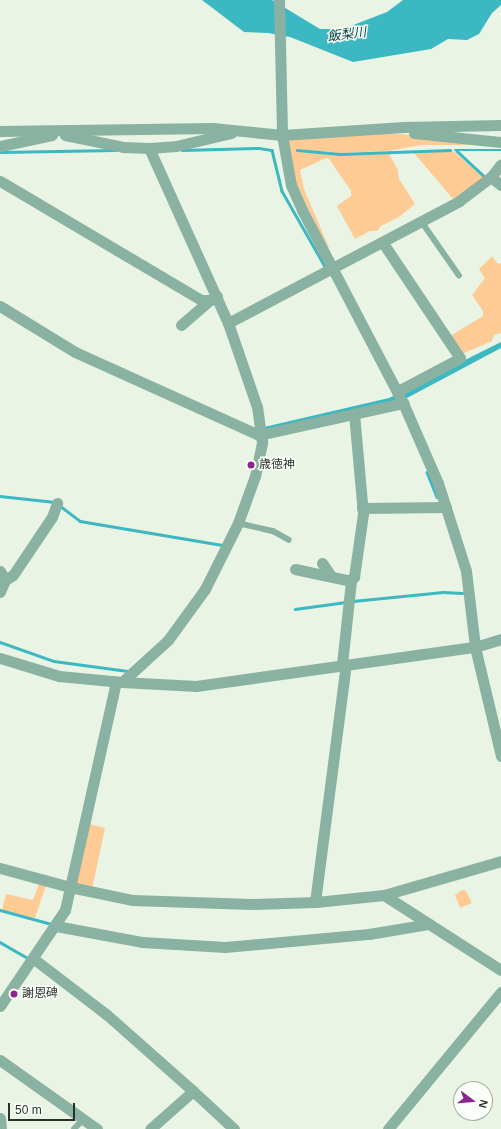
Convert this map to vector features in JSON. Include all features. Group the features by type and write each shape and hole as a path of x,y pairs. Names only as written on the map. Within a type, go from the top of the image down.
{"street":[{"path":"279,0 283,130 287,171 296,198 401,397 446,507 466,572 475,648 501,756"},
{"path":"56,131 64,135 123,147 149,148 176,146 233,132 501,125"},
{"path":"0,130 56,131 212,128 233,132"},
{"path":"390,128 407,132 501,142"},
{"path":"0,146 52,135 56,131"},
{"path":"0,1006 34,959 65,910 119,682 177,629 205,589 238,524 258,462 259,435 257,407 228,323 213,298 149,148"},
{"path":"228,323 383,243 459,201 491,177 501,164"},
{"path":"491,177 501,185"},
{"path":"0,181 198,298 213,298"},
{"path":"0,306 75,352 259,435 354,413 401,397 460,358 383,243"},
{"path":"181,325 213,298"},
{"path":"350,580 354,576 362,508 354,413"},
{"path":"0,592 3,575 14,575 52,517 57,503"},
{"path":"362,508 446,507"},
{"path":"322,563 331,576"},
{"path":"295,569 350,580"},
{"path":"315,902 344,664 352,588 350,580"},
{"path":"0,658 59,676 119,682 196,686 262,678 344,664 475,648 501,639"},
{"path":"0,868 70,887 132,900 204,904 315,902 384,895 501,861"},
{"path":"384,895 501,970"},
{"path":"56,926 142,942 225,947 370,934 429,924"},
{"path":"34,959 111,1019 234,1129"},
{"path":"388,1129 501,992"},
{"path":"0,1060 97,1129"},
{"path":"150,1129 193,1091"},
{"path":"0,1118 1,1129"}],"lane":[{"path":"422,222 459,275"},
{"path":"238,524 273,531 289,540"},
{"path":"74,1129 84,1120"}],"shaded area":[{"path":"390,133 501,145 421,145 389,151 340,153 297,149 296,152 341,155 389,154 398,170 399,179 415,204 399,217 381,226 377,231 370,231 355,239 337,206 351,196 351,191 329,159 326,158 300,170 304,189 330,250 323,240 295,181 288,143 291,139"},
{"path":"453,151 484,178 453,199 414,153"},
{"path":"492,256 498,264 501,263 501,333 494,335 492,341 462,354 450,336 483,316 483,311 472,295 485,278 479,269"},
{"path":"89,824 105,828 92,889 75,885"},
{"path":"39,884 46,885 35,918 2,910 6,894 33,900"},
{"path":"462,890 466,891 472,903 460,908 455,895"}],"water":[{"name":"飯梨川","path":"202,0 272,0 320,29 343,29 387,12 403,0 501,0 501,5 492,13 479,34 467,40 448,39 431,49 353,62 290,37 268,33 244,32"},
{"path":"501,342 501,348 407,398 265,430 264,427 389,398"}],"waterway":[{"path":"182,150 259,148 272,150 282,191 326,268"},
{"path":"0,152 115,150"},
{"path":"297,150 340,154 450,150"},
{"path":"455,150 501,150"},
{"path":"457,151 485,177"},
{"path":"427,472 437,497"},
{"path":"0,496 55,502"},
{"path":"59,505 80,521 222,545"},
{"path":"353,601 443,592 462,593"},
{"path":"295,609 346,602"},
{"path":"0,642 54,661 127,671"},
{"path":"0,910 52,924"},
{"path":"0,942 29,959"}],"place":[{"name":"歳徳神","path":"251,465"},
{"name":"謝恩碑","path":"14,994"}]}
